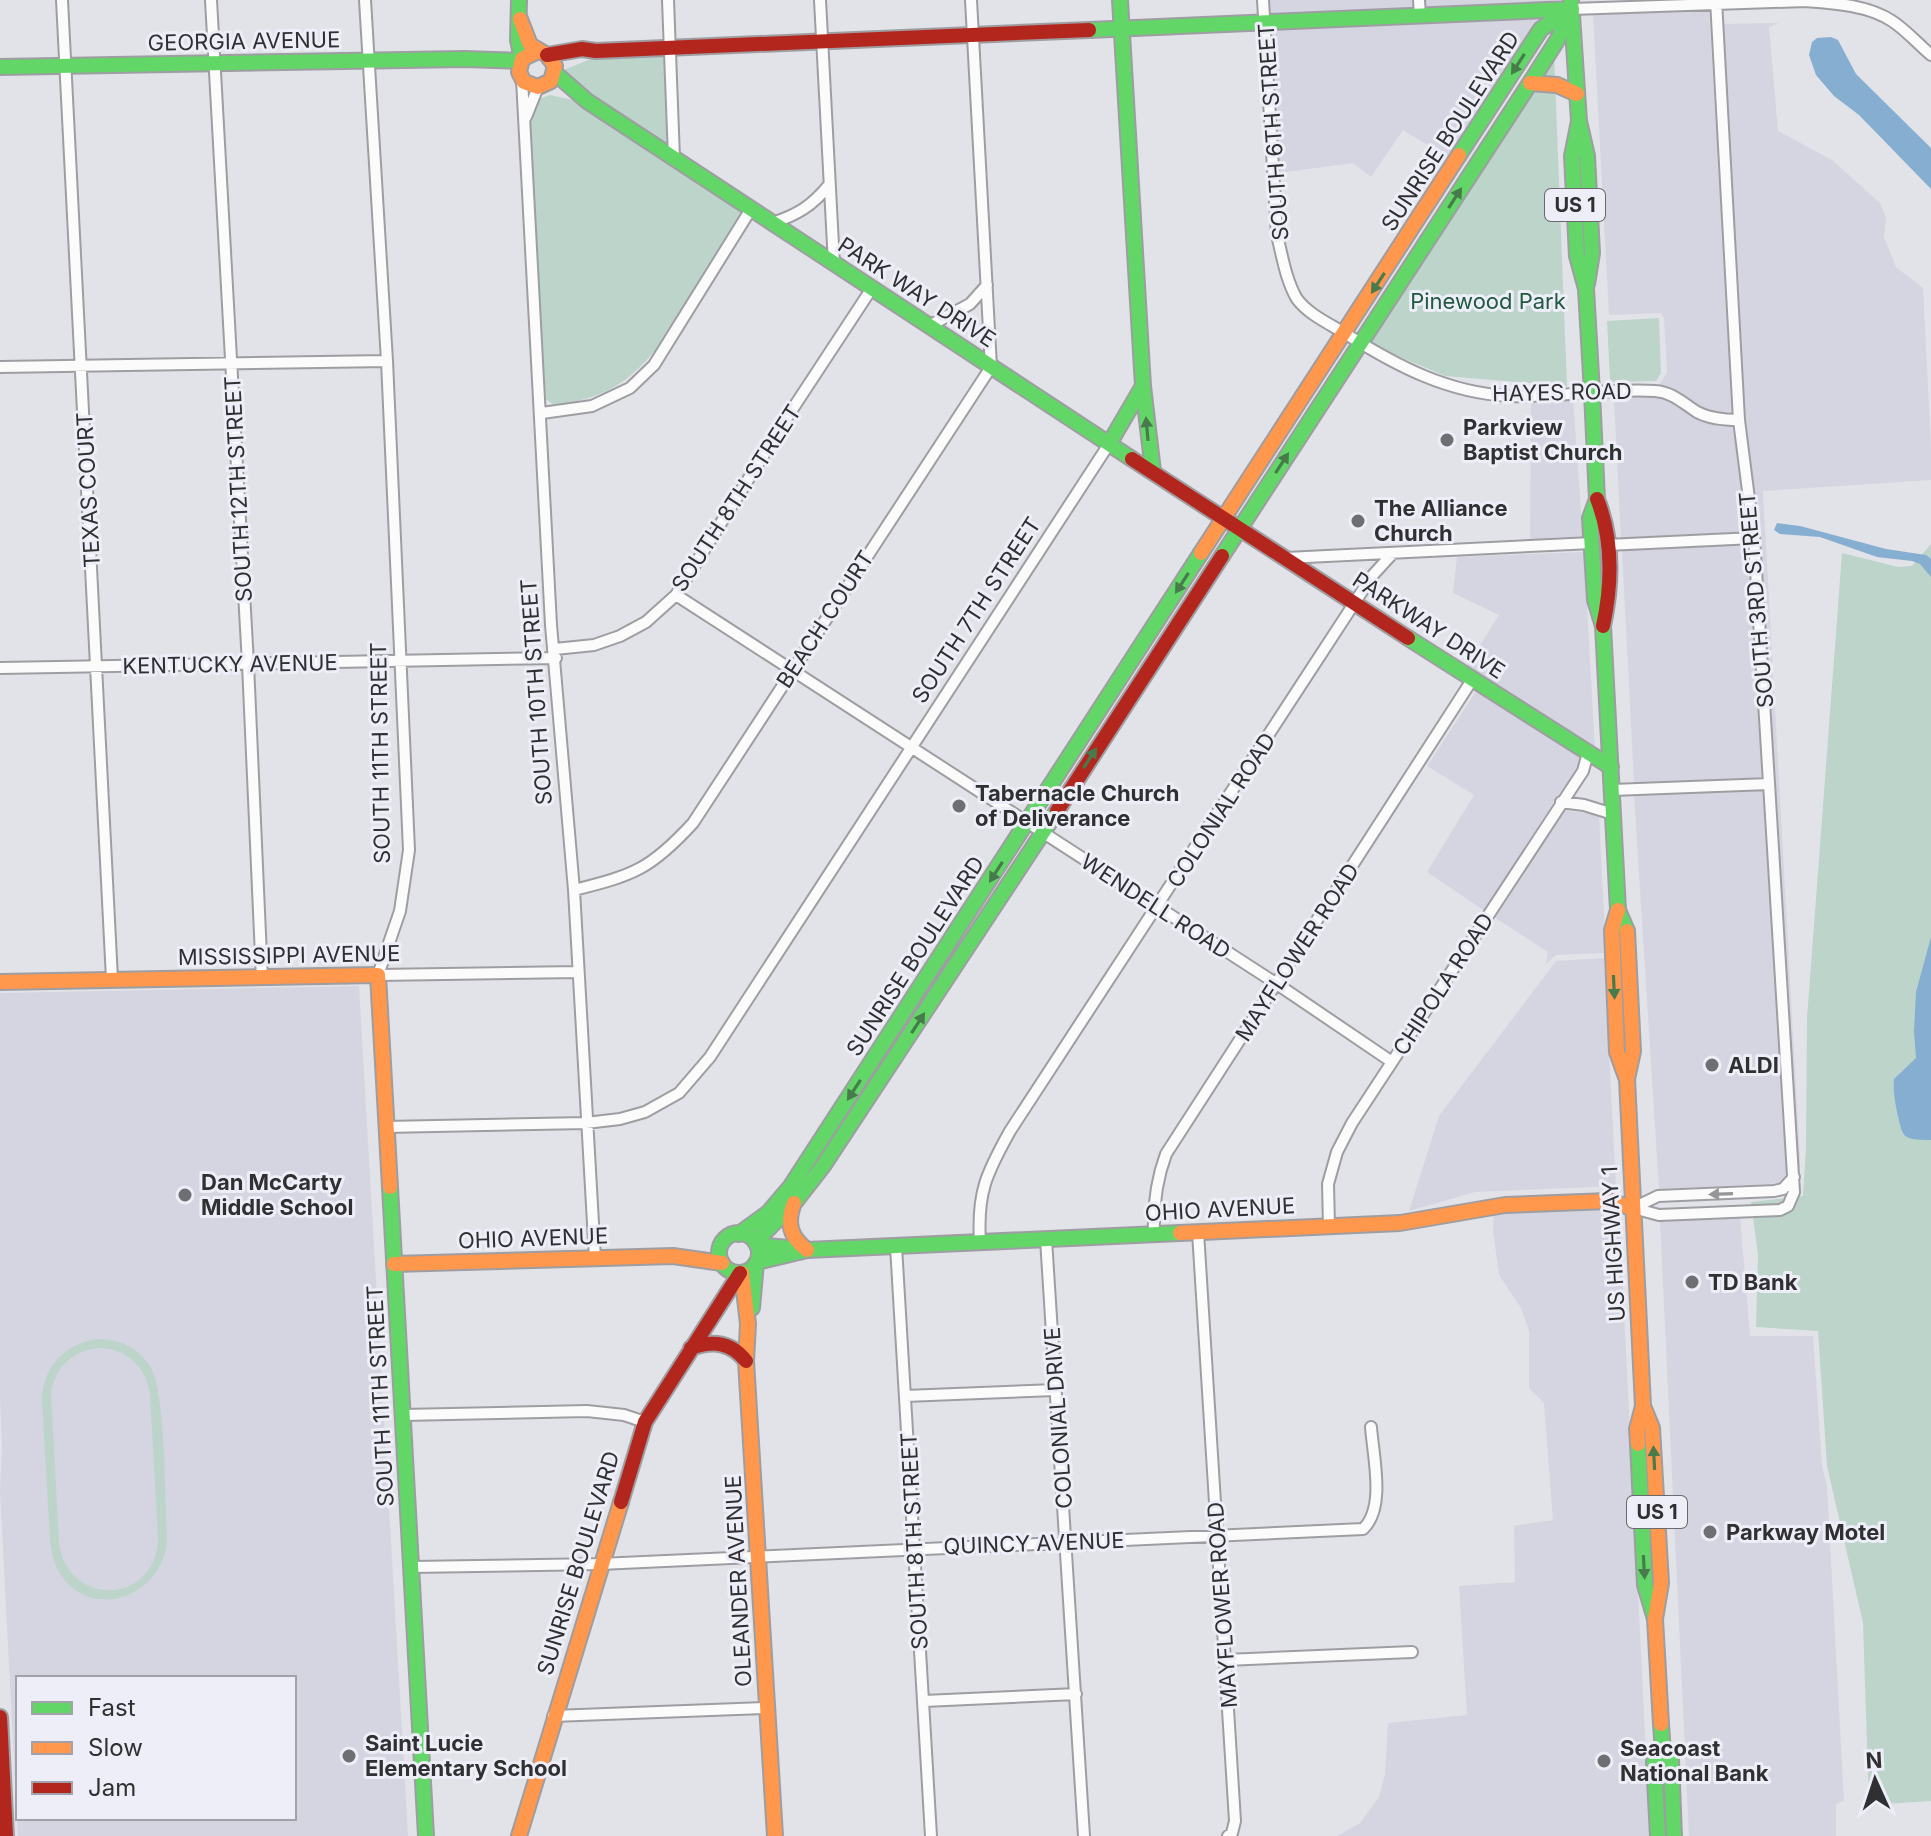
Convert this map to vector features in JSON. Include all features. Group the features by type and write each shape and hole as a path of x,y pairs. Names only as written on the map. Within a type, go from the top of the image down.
{"street":[{"name":"TEXAS COURT","path":"62,0 112,979"},
{"name":"SOUTH 12TH STREET","path":"211,0 248,664 262,979"},
{"name":"SOUTH 11TH STREET","path":"365,0 387,361 409,850 400,911 378,975 426,1836"},
{"name":"SOUTH 10TH STREET","path":"519,0 518,40 542,413 551,625 574,890 595,1258"},
{"path":"668,0 674,158"},
{"path":"820,0 834,264"},
{"path":"971,0 991,367"},
{"path":"1120,0 1143,386 1153,471"},
{"name":"SOUTH 6TH STREET","path":"1263,0 1277,235 1286,272 1298,299 1317,317 1345,334"},
{"path":"1419,0 1420,16"},
{"path":"596,51 571,60 541,87 528,85 521,68 542,53 582,49 596,51 1420,16 1571,5 1805,1 1840,4 1878,14 1893,21 1931,55"},
{"name":"SOUTH 3RD STREET","path":"1716,2 1739,420 1754,538 1793,1200"},
{"name":"SUNRISE BOULEVARD","path":"756,1244 823,1166 898,1055 1530,83 1558,39 1571,5"},
{"name":"SUNRISE BOULEVARD","path":"732,1236 768,1213 791,1186 1541,29 1571,5"},
{"name":"US HIGHWAY 1","path":"1571,5 1579,121 1587,156 1592,240 1586,289 1597,499 1605,515 1599,544 1610,600 1603,626 1618,910 1612,930 1617,1052 1627,1079 1643,1406 1637,1429 1645,1572 1655,1619 1663,1753 1671,1759 1674,1836"},
{"name":"SOUTH 10TH STREET","path":"520,19 528,44 542,53"},
{"path":"542,53 553,61 555,72"},
{"name":"GEORGIA AVENUE","path":"0,67 488,60 521,68"},
{"name":"PARK WAY DRIVE","path":"555,72 587,101 1224,517"},
{"path":"1530,83 1557,85 1577,94"},
{"name":"SOUTH 10TH STREET","path":"524,123 541,87"},
{"name":"PARK WAY DRIVE","path":"541,87 587,101"},
{"path":"772,223 796,215 814,204 829,185"},
{"path":"542,413 592,406 630,388 654,365 751,209"},
{"path":"929,326 970,304 987,285"},
{"name":"SOUTH 8TH STREET","path":"555,654 620,636 646,622 676,595 872,288"},
{"name":"HAYES ROAD","path":"1345,334 1396,365 1434,382 1474,393 1511,396 1663,392 1716,419 1739,420"},
{"path":"0,367 387,361"},
{"name":"BEACH COURT","path":"574,890 641,870 666,853 693,823 991,367"},
{"name":"SOUTH 7TH STREET","path":"385,1127 586,1123 645,1112 679,1093 710,1057 1109,444 1143,386"},
{"name":"PARKWAY DRIVE","path":"1224,517 1611,767"},
{"path":"1286,558 1754,538"},
{"name":"COLONIAL ROAD","path":"980,1242 982,1191 996,1155 1372,576 1393,553"},
{"name":"WENDELL ROAD","path":"676,595 1277,984 1392,1062"},
{"name":"KENTUCKY AVENUE","path":"0,668 401,661 555,654"},
{"name":"MAYFLOWER ROAD","path":"1154,1234 1156,1180 1166,1154 1472,680"},
{"name":"CHIPOLA ROAD","path":"1329,1226 1328,1184 1337,1152 1352,1123 1583,771 1588,753"},
{"path":"1612,790 1769,784"},
{"path":"1561,802 1613,814"},
{"name":"MISSISSIPPI AVENUE","path":"0,982 578,972"},
{"name":"OHIO AVENUE","path":"1633,1208 1658,1196 1774,1191 1783,1189 1794,1177"},
{"name":"OHIO AVENUE","path":"756,1244 807,1250 1412,1222 1505,1205 1608,1201 1659,1215 1759,1211 1780,1210 1793,1200"},
{"path":"795,1202 789,1218 789,1230 807,1250"},
{"name":"MAYFLOWER ROAD","path":"1198,1232 1235,1821 1230,1835"},
{"path":"732,1236 748,1236 756,1244 756,1262 741,1273 723,1264 719,1253 732,1236"},
{"name":"OHIO AVENUE","path":"673,1256 709,1248 732,1236"},
{"name":"COLONIAL DRIVE","path":"1046,1239 1084,1836"},
{"name":"SOUTH 8TH STREET","path":"896,1246 931,1836"},
{"name":"OHIO AVENUE","path":"756,1262 807,1250"},
{"name":"OHIO AVENUE","path":"394,1264 673,1256 723,1264"},
{"name":"OLEANDER AVENUE","path":"748,1324 756,1262"},
{"name":"SUNRISE BOULEVARD","path":"710,1317 723,1264"},
{"name":"SUNRISE BOULEVARD","path":"519,1836 553,1716 645,1422 663,1388 741,1273"},
{"name":"OLEANDER AVENUE","path":"741,1273 748,1324 746,1361 775,1836"},
{"path":"691,1348 707,1342 724,1343 736,1349 746,1361"},
{"path":"905,1396 1055,1390"},
{"path":"403,1415 587,1411 624,1415 645,1422"},
{"name":"QUINCY AVENUE","path":"411,1567 600,1564 1363,1529 1371,1522 1377,1503 1371,1427"},
{"path":"1226,1660 1412,1652"},
{"path":"924,1701 1076,1694"},
{"path":"553,1716 767,1708"},
{"path":"0,1717 6,1836"},
{"name":"US HIGHWAY 1","path":"1658,1836 1654,1761 1663,1753"}],"shaded area":[{"path":"1268,0 1413,0 1413,11 1269,17"},
{"path":"1423,0 1554,0 1554,4 1424,10"},
{"path":"1709,10 1733,414 1700,407 1678,392 1659,385 1667,373 1664,318 1661,313 1609,315 1593,14"},
{"path":"1552,16 1452,160 1403,130 1371,177 1353,163 1279,173 1270,28"},
{"path":"1779,23 1769,27 1778,131 1832,160 1880,203 1886,218 1884,237 1896,267 1923,288 1931,447 1931,480 1763,491 1799,1184 1768,657 1759,532 1744,420 1720,24"},
{"path":"1652,396 1673,402 1696,418 1734,426 1748,532 1621,539 1614,398"},
{"path":"1573,399 1583,540 1530,542 1531,401"},
{"path":"1749,544 1764,778 1634,783 1622,550"},
{"path":"1584,552 1595,750 1465,669 1499,615 1453,593 1457,557"},
{"path":"1477,690 1586,758 1556,798 1485,911 1427,872 1474,795 1427,766"},
{"path":"1765,790 1787,1183 1659,1189 1634,795"},
{"path":"1564,810 1599,815 1606,953 1556,955 1546,964 1548,952 1494,917"},
{"path":"1604,958 1616,1186 1475,1192 1409,1211 1439,1116 1556,961"},
{"name":"Dan McCarty Middle School","path":"359,986 408,1836 18,1836 17,1820 296,1820 296,1676 16,1676 16,1798 0,1492 0,993"},
{"path":"1607,1207 1619,1210 1650,1836 1337,1836 1360,1823 1379,1797 1385,1775 1388,1723 1467,1715 1459,1586 1515,1582 1514,1526 1553,1520 1544,1403 1529,1388 1529,1331 1521,1308 1499,1275 1493,1230 1494,1212"},
{"path":"1740,1216 1750,1336 1813,1336 1822,1466 1827,1487 1844,1801 1836,1804 1836,1836 1689,1836 1660,1220"}],"green space":[{"name":"Pinewood Park","path":"1554,53 1567,386 1445,376 1370,344"},
{"path":"666,55 669,148 587,96 561,71 596,57"},
{"path":"550,95 573,100 738,208 742,215 645,362 611,389 585,399 554,405 546,399 529,129 539,99"},
{"path":"1659,318 1661,373 1656,381 1613,382 1610,379 1607,321"},
{"path":"1931,544 1931,1801 1869,1805 1863,1623 1827,1466 1818,1331 1756,1327 1758,1255 1751,1202 1803,1196 1807,1018 1842,553 1898,567 1912,566"},
{"path":"97,1339 120,1343 145,1359 155,1379 164,1448 167,1538 163,1559 153,1577 138,1590 121,1597 102,1599 84,1595 68,1584 56,1566 50,1536 43,1388 58,1359 85,1342","holes":["108,1349 133,1360 148,1384 158,1538 154,1560 144,1576 129,1586 112,1590 94,1588 79,1580 66,1565 59,1544 51,1392 61,1368 73,1357 89,1350"]}],"water":[{"path":"1817,38 1838,40 1856,74 1931,148 1931,189 1816,75 1809,55 1812,42"},
{"path":"1777,523 1800,526 1886,549 1926,555 1931,559 1931,577 1920,564 1912,561 1877,557 1820,537 1780,534 1774,530"},
{"path":"1931,937 1931,1140 1921,1140 1909,1138 1902,1132 1894,1096 1894,1079 1916,1058 1916,992"}],"traffic: fast":[{"path":"519,0 518,40 522,59"},
{"path":"1109,444 1143,386 1120,0"},
{"path":"1571,0 1579,121 1587,156 1592,253 1587,284"},
{"path":"1089,30 1571,9"},
{"path":"1459,155 1541,29 1572,9"},
{"path":"1222,556 1530,83 1558,39 1571,10"},
{"path":"0,67 464,59 521,61"},
{"path":"555,73 587,101 1132,459"},
{"path":"1579,121 1572,156 1577,256 1586,289 1592,393 1597,499 1590,518 1595,600 1603,626 1618,910 1627,931"},
{"path":"1143,386 1153,471"},
{"path":"739,1234 768,1213 791,1186 1201,553"},
{"path":"1408,638 1611,767"},
{"path":"755,1242 795,1202 823,1166 1057,811"},
{"path":"390,1187 426,1836"},
{"path":"739,1233 753,1239 759,1253 753,1267 739,1273 725,1267 719,1253 725,1239 739,1233"},
{"path":"757,1262 807,1250 1180,1233"},
{"path":"757,1245 799,1249"},
{"path":"752,1308 756,1263"},
{"path":"1638,1444 1645,1585 1655,1619"},
{"path":"1661,1724 1663,1753 1671,1759 1674,1836"},
{"path":"1658,1836 1654,1761 1663,1753"}],"traffic: slow":[{"path":"520,19 530,45 547,55 555,66 551,81 538,87 524,82 519,72 522,59 536,52"},
{"path":"1530,83 1557,85 1577,94"},
{"path":"1201,553 1459,155"},
{"path":"1618,910 1612,930 1617,1052 1626,1077"},
{"path":"1627,931 1633,1051 1627,1079 1643,1406 1637,1429 1638,1444"},
{"path":"0,982 378,975 390,1187"},
{"path":"1180,1233 1400,1223 1505,1205 1608,1201 1633,1208"},
{"path":"794,1203 791,1229 807,1250"},
{"path":"394,1264 673,1256 722,1263"},
{"path":"742,1273 748,1324 746,1361 775,1836"},
{"path":"1643,1406 1652,1428 1661,1583 1655,1619 1661,1724"},
{"path":"519,1836 621,1502"}],"traffic: jam":[{"path":"547,55 582,49 596,51 1089,30"},
{"path":"1132,459 1408,638"},
{"path":"1597,499 1606,530 1609,562 1603,626"},
{"path":"1057,811 1222,556"},
{"path":"621,1502 645,1422 740,1273"},
{"path":"691,1348 721,1344 746,1361"},
{"path":"0,1717 6,1836"}],"place":[{"name":"Parkview Baptist Church","path":"1447,440"},
{"name":"The Alliance Church","path":"1358,521"},
{"name":"Tabernacle Church of Deliverance","path":"959,806"},
{"name":"ALDI","path":"1712,1065"},
{"name":"Dan McCarty Middle School","path":"185,1195"},
{"name":"TD Bank","path":"1692,1282"},
{"name":"Parkway Motel","path":"1710,1532"},
{"name":"Saint Lucie Elementary School","path":"349,1756"},
{"name":"Seacoast National Bank","path":"1604,1761"}]}
